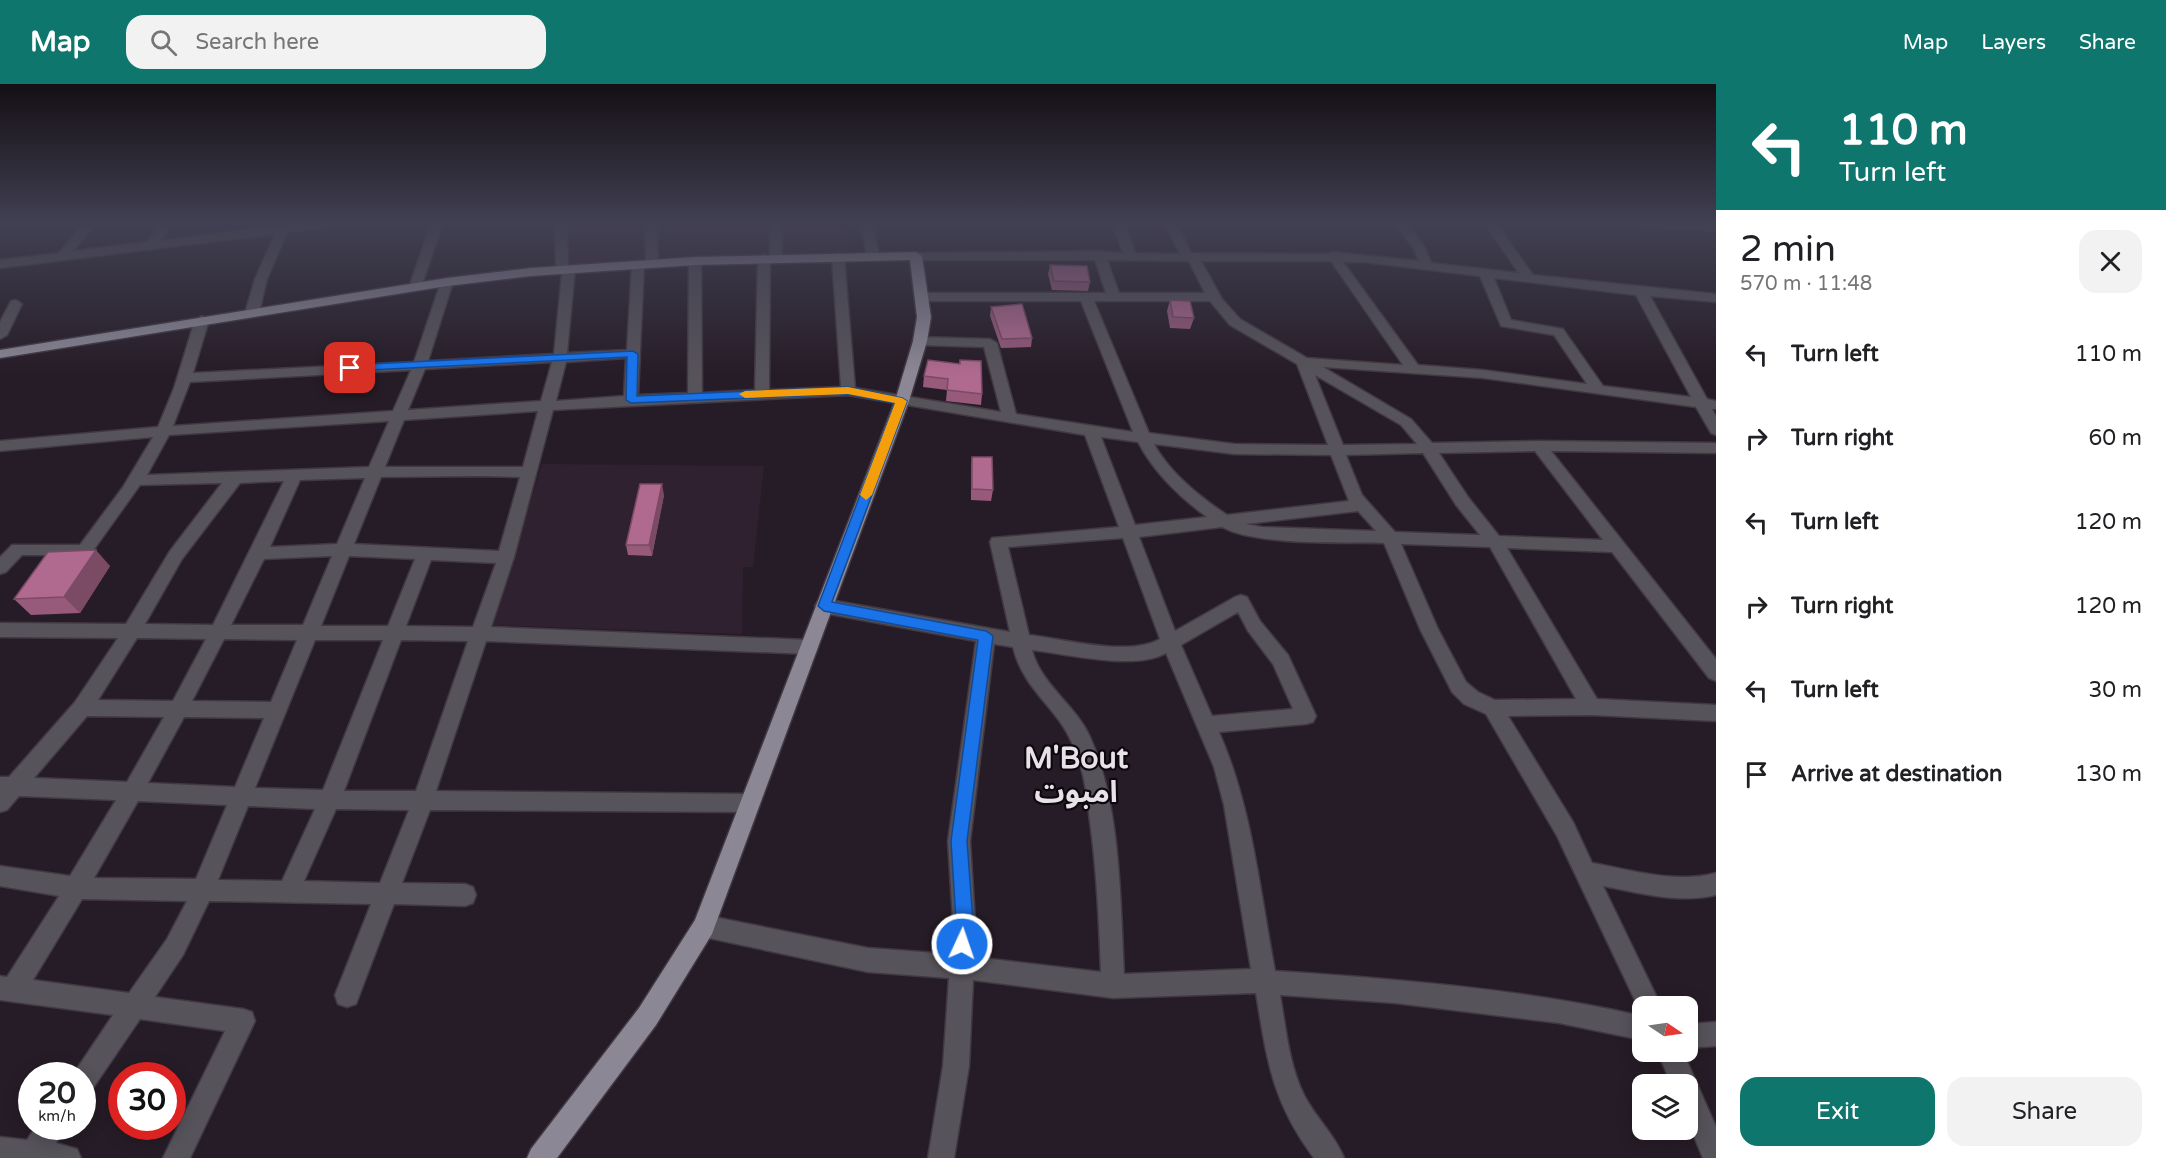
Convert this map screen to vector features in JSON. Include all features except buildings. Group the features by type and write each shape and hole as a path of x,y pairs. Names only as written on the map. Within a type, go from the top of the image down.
{"main road":[{"path":"0,354 202,320 447,282 514,274"},
{"path":"540,1158 655,1008 684,963 704,926 902,401 920,341 924,317 919,274"}],"street":[{"path":"252,313 263,274"},
{"path":"415,287 417,274"},
{"path":"347,995 423,800 506,557 560,358 566,274"},
{"path":"631,400 633,354 644,274"},
{"path":"695,274 695,396"},
{"path":"762,394 769,274"},
{"path":"839,274 848,391"},
{"path":"1106,274 1114,297"},
{"path":"1200,274 1219,307 1235,322 1406,422 1420,436 1474,518 1496,543 1591,707"},
{"path":"1346,274 1414,370"},
{"path":"1486,274 1506,323 1558,332 1599,390"},
{"path":"1503,274 1714,300"},
{"path":"96,1062 175,947 202,891 420,364 447,282"},
{"path":"1641,292 1710,404 1716,430"},
{"path":"922,297 1213,297"},
{"path":"1086,297 1143,437 1155,460 1201,505 1237,528 1262,532 1615,546"},
{"path":"0,306 16,304 0,335"},
{"path":"0,568 18,549 84,551 136,480 163,431 186,378 202,320"},
{"path":"920,341 990,343 1010,418"},
{"path":"186,378 633,354"},
{"path":"1303,362 1483,374 1710,404"},
{"path":"1303,362 1355,497 1360,506 1390,537 1429,628 1460,687 1471,698 1493,708 1591,707 1716,713"},
{"path":"0,446 163,431 631,400 848,391 1091,431 1234,449 1539,446 1716,448"},
{"path":"1091,431 1171,642 1224,767 1234,805 1281,1068 1288,1094 1301,1118 1331,1158"},
{"path":"1539,446 1615,546 1709,656 1716,673"},
{"path":"136,480 234,479 376,471 465,469 529,472"},
{"path":"176,1158 243,1021 6,989 78,888 133,792 260,553 294,476"},
{"path":"4,792 82,708 113,665 176,555 234,479"},
{"path":"1113,986 1108,873 1094,773 1080,737 1031,671 1021,641 998,542 1129,532 1360,506"},
{"path":"260,553 344,550 506,557"},
{"path":"288,892 330,800 425,554"},
{"path":"824,606 986,636 1117,654 1155,651 1241,602 1254,626 1281,660 1306,716 1206,725"},
{"path":"0,630 219,630 481,634 809,646"},
{"path":"941,1158 956,1066 964,921 959,841 986,636"},
{"path":"82,708 276,710"},
{"path":"1493,708 1565,829 1644,996"},
{"path":"4,792 133,792 330,800 750,803"},
{"path":"1585,872 1689,889 1708,888 1716,884"},
{"path":"0,876 78,888 465,895"},
{"path":"704,926 842,956 961,967 1113,986 1265,981 1395,991 1559,1011 1632,1026"},
{"path":"1698,1035 1716,1034"},
{"path":"1698,1116 1716,1158"},
{"path":"31,1156 42,1140"},
{"path":"0,1150 31,1156 68,1158"}],"shaded area":[{"path":"542,464 764,466 753,567 743,567 742,634 492,625"}],"slow traffic":[{"path":"745,394 848,391 902,401 866,495"}],"district":[{"name":"M'Bout امبوت","path":"1076,775"}],"route":[{"path":"350,368 633,354 631,400 848,391 902,401 824,606 986,636 959,841 964,921 962,944"}]}
